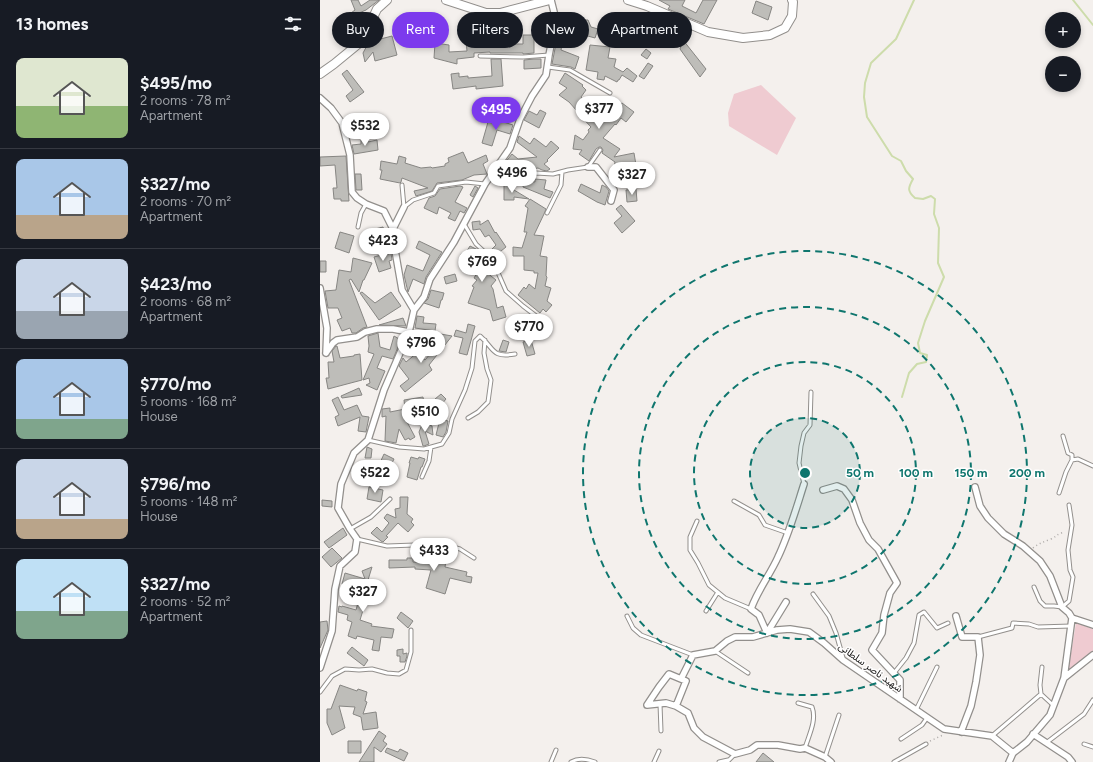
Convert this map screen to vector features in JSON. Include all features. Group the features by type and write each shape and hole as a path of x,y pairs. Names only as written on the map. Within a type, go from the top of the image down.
{"street":[{"path":"320,74 362,41 377,9 387,0"},
{"path":"320,668 332,631 335,589 340,566 355,552 357,539 338,508 341,484 354,453 368,440 384,390 409,332 414,310 424,297 430,279 454,242 485,184 510,148 520,119 532,96 546,75 548,67 556,20 551,0 535,2 500,13 486,13 446,0"},
{"path":"628,0 647,6 708,32 743,38 770,35 785,28 792,16 792,0"},
{"path":"320,98 331,108 342,123 350,155 352,192 357,198 366,204 384,211 394,229"},
{"path":"588,167 596,166 614,190 611,201"},
{"path":"404,207 393,233 402,290 414,310"},
{"path":"320,288 326,328 323,353"},
{"path":"323,353 333,342 337,340 357,337 365,332 377,329 393,329 409,332"},
{"path":"767,633 758,615 751,609 755,598 768,578 788,533 804,484"},
{"path":"823,490 836,486 844,489 852,500 860,523 869,540 878,549 897,583 890,593 884,615 882,633 872,650 900,680 900,699"},
{"path":"975,487 980,506 988,518 1004,534 1023,546 1040,561 1050,576 1062,607 1072,618 1064,678 1054,706 1050,715 1027,742 1014,753 1009,762"},
{"path":"767,633 786,602"},
{"path":"956,616 962,637 978,637 980,655 971,706 961,732"},
{"path":"1072,618 1092,624 1093,617"},
{"name":"شهید ناصر سلطانی","path":"715,651 734,637 753,637 777,630 790,629 809,632 843,660 944,729 992,736"},
{"path":"681,679 693,655 715,651"},
{"path":"1064,678 1093,655"},
{"path":"676,706 686,681 669,674 647,705 666,704 676,706 688,713 694,728 703,737 735,754 750,750 757,745 778,745 800,749 805,748 825,757 831,762"},
{"path":"1033,734 1068,757 1072,762"},
{"path":"992,736 1014,753"}],"lane":[{"path":"480,56 522,57 549,55"},
{"path":"548,67 570,70 610,93"},
{"path":"493,173 513,175 536,173 553,174 588,167 600,150"},
{"path":"547,213 560,185 562,172"},
{"path":"404,207 413,200 434,193 438,186 466,182 485,184"},
{"path":"402,185 404,207"},
{"path":"358,226 361,213 366,204"},
{"path":"464,224 476,244 492,259 506,291 522,306 544,322"},
{"path":"368,440 399,447 424,449 442,444 449,433 452,419 465,390 472,368 475,341 480,336 485,340 494,353 503,356 515,354"},
{"path":"468,418 478,412 488,402 491,380 484,353 485,340"},
{"path":"804,484 799,462 804,433 810,425 811,392"},
{"path":"1059,493 1072,460 1072,455 1068,453 1063,436"},
{"path":"422,478 429,461 431,447"},
{"path":"1072,460 1078,458 1093,466"},
{"path":"350,529 371,517 390,499"},
{"path":"734,501 759,515 765,525 788,533"},
{"path":"1034,587 1040,601 1045,606 1062,607 1070,601 1073,577 1070,570 1068,550 1072,525 1069,506"},
{"path":"697,522 690,537 690,550 709,585 725,598 751,609"},
{"path":"357,539 387,546 442,544 460,549 474,558"},
{"path":"706,611 718,592"},
{"path":"813,594 829,616 836,633 843,660"},
{"path":"894,673 906,658 914,643 919,615 924,612 937,628 948,623"},
{"path":"627,616 633,628 641,635 693,655"},
{"path":"978,637 1012,628 1013,623 1038,626 1071,626"},
{"path":"320,692 332,676 345,669 372,669 387,673 399,674 406,670 411,652 411,630"},
{"path":"715,651 748,673"},
{"path":"916,710 936,667"},
{"path":"1042,667 1040,685 1041,694 1054,706"},
{"path":"992,736 1041,694"},
{"path":"1046,742 1084,714 1093,700"},
{"path":"798,703 812,707 814,712 813,724 805,748"},
{"path":"660,704 661,731"},
{"path":"825,757 839,715"},
{"path":"901,739 922,725 927,718"},
{"path":"894,762 926,744"},
{"path":"1084,744 1093,747"},
{"path":"551,762 556,750"},
{"path":"654,762 659,751"},
{"path":"719,762 727,761 735,754"},
{"path":"571,762 574,760 588,759 595,762"}],"path":[{"path":"1029,551 1040,542 1053,538 1058,534 1071,531"},
{"path":"926,744 943,735 944,729"}],"shaded area":[{"path":"761,85 796,118 777,155 729,126 728,113 734,94"},
{"path":"1076,623 1093,629 1093,651 1068,671"}],"building":[{"path":"351,0 358,0 361,6 370,0 379,0 361,12 352,12 355,10"},
{"path":"659,0 685,0 682,6 696,13 703,0 717,0 704,24 692,19 692,12 675,12 668,9 670,6"},
{"path":"756,1 772,7 768,20 752,13"},
{"path":"589,22 591,27 597,29 595,38 589,36"},
{"path":"523,35 531,35 531,48 534,48 534,53 523,54 490,52 474,53 474,57 457,59 457,64 434,58 435,48 449,48 449,52 467,51 467,48 523,48"},
{"path":"392,36 392,48 395,48 397,55 375,61 373,52 365,62 363,53 366,48 384,48 384,38"},
{"path":"590,45 597,46 597,48 610,48 608,58 616,59 614,67 623,72 627,68 637,76 633,82 622,75 617,82 605,76 604,80 597,79 598,72 586,70"},
{"path":"555,48 561,48 561,50 579,57 575,69 552,64"},
{"path":"689,48 706,69 700,77 680,49"},
{"path":"646,49 651,53 647,59 641,55"},
{"path":"491,59 501,59 503,86 476,89 476,86 453,89 451,74 459,73 459,77 468,76 468,78 492,76"},
{"path":"541,59 541,68 524,69 524,60"},
{"path":"648,63 653,66 644,79 639,76"},
{"path":"347,70 364,92 350,102 346,96 353,90 342,74"},
{"path":"565,73 583,85 582,86 586,90 581,97 591,109 592,108 608,120 617,106 622,103 634,112 626,122 621,118 603,138 620,149 614,157 634,153 636,165 630,168 627,186 614,184 612,180 615,162 602,153 603,150 601,147 596,149 589,161 579,154 582,150 573,149 575,135 583,140 591,127 569,102 559,95 567,88 559,83"},
{"path":"540,110 546,113 539,128 524,120 529,111 537,115"},
{"path":"497,120 513,125 510,134 497,130 492,146 482,143 488,122 496,124"},
{"path":"519,136 530,144 534,138 546,147 551,141 559,148 544,164 550,169 547,171 538,168 512,172 502,171 500,169 512,154 518,159 537,157 517,142"},
{"path":"368,138 368,142 377,140 378,150 354,154 352,145 361,144 361,140"},
{"path":"463,152 468,163 486,155 488,161 483,164 487,174 474,175 462,180 437,183 432,191 416,196 414,191 428,188 402,178 400,183 380,179 382,170 380,170 381,161 397,164 399,156 406,158 405,163 421,168 432,168 445,166 445,164 449,162 448,158"},
{"path":"346,156 349,201 341,201 341,199 334,199 333,188 337,188 335,165 320,166 320,157"},
{"path":"355,174 361,174 362,190 356,190"},
{"path":"535,179 546,180 544,189 553,192 550,198 523,187 524,181 535,182"},
{"path":"504,184 529,199 514,197 514,200 504,200"},
{"path":"581,184 600,193 602,185 606,187 609,191 605,205 578,191"},
{"path":"460,186 463,187 455,202 467,208 464,213 460,211 455,221 448,218 451,213 439,207 437,214 424,208 429,198 435,196 440,189"},
{"path":"475,186 478,188 473,197 470,195"},
{"path":"636,189 637,201 627,202 626,190"},
{"path":"530,199 546,209 534,235 544,236 540,256 547,257 547,277 545,286 551,288 547,301 552,305 546,312 543,309 540,313 518,295 524,287 526,289 529,284 535,289 538,273 524,270 524,256 513,256 513,247 522,248 527,232 524,232 528,208 525,206"},
{"path":"621,205 635,221 622,233 614,223 622,216 616,209"},
{"path":"488,220 495,233 496,232 506,247 496,255 492,249 496,245 489,235 485,237 480,229 473,230 472,222 480,221 480,225"},
{"path":"383,227 387,240 376,243 371,230"},
{"path":"340,232 354,236 349,253 335,248"},
{"path":"419,241 442,252 426,277 424,284 413,279 408,292 404,275 407,265 423,271 430,255 416,248"},
{"path":"470,246 480,251 490,261 491,264 486,272 496,280 491,286 497,308 503,306 506,317 493,321 490,310 468,303 474,287 472,286 477,280 474,278 480,268 463,270 461,254 465,254"},
{"path":"391,253 392,260 389,261 391,268 379,272 374,257"},
{"path":"353,258 372,263 363,280 359,292 351,279 349,280 367,327 356,333 352,333 350,328 342,331 337,320 342,318 338,308 328,308 325,291 336,290 339,270 351,272"},
{"path":"320,261 326,261 326,272 320,272"},
{"path":"455,274 457,281 446,284 444,277"},
{"path":"431,290 444,293 439,308 424,303 428,299"},
{"path":"362,292 375,303 391,292 401,306 379,320 360,293"},
{"path":"417,316 424,317 423,323 436,324 435,331 415,328"},
{"path":"403,318 406,326 379,325"},
{"path":"468,324 475,326 467,355 459,353 463,338 454,336 456,330 466,333"},
{"path":"378,333 380,347 390,350 394,336 401,340 393,359 382,356 377,368 385,371 377,390 366,385 370,383 369,378 363,380 374,354 368,352 368,336"},
{"path":"435,333 452,336 429,365 432,370 405,392 400,386 409,379 399,366 403,358 406,362 418,352 425,360 440,340 434,338"},
{"path":"503,340 509,342 506,352 499,351"},
{"path":"531,340 535,354 527,356 523,342"},
{"path":"336,346 340,358 360,354 362,380 328,389 326,378 329,378 328,362 334,362 332,351"},
{"path":"359,388 362,395 342,398 341,396"},
{"path":"441,394 446,399 441,405 435,399"},
{"path":"338,397 344,410 357,405 362,416 369,417 366,432 358,431 360,417 338,426 335,417 339,415 332,400"},
{"path":"423,397 425,410 428,407 430,416 406,420 415,437 410,440 409,438 405,440 399,429 396,443 385,441 386,416 382,417 382,409 390,408 390,412 405,409 404,400"},
{"path":"440,419 448,421 446,432 443,437 436,435"},
{"path":"423,422 432,426 433,435 425,431 429,444 424,446 419,432"},
{"path":"367,447 372,449 371,458 365,458"},
{"path":"384,454 394,459 389,469 379,465"},
{"path":"411,457 425,459 417,480 407,477"},
{"path":"369,487 383,490 381,502 367,499"},
{"path":"400,497 408,497 407,514 413,519 411,522 414,525 408,532 398,523 386,536 388,537 383,542 371,533 377,527 382,532 389,523 384,518 387,514 396,518 395,509 400,508"},
{"path":"322,500 332,501 332,507 322,506"},
{"path":"343,528 347,535 329,548 324,542"},
{"path":"332,548 342,558 331,567 322,557"},
{"path":"440,553 447,554 445,567 467,572 466,576 472,577 471,583 450,578 445,594 426,588 431,570 415,569 415,567 389,568 389,560 407,560 407,558 413,558 413,562 425,563 425,557 440,557"},
{"path":"372,567 364,593 368,594 360,620 372,624 371,626 394,629 392,638 381,637 379,651 372,650 374,640 357,636 356,639 348,636 352,622 347,620 348,615 338,612 339,606 356,610 359,599 355,597 358,589 342,584 345,573 365,579 362,571"},
{"path":"401,612 413,621 408,628 397,618"},
{"path":"327,621 328,630 320,648 320,622"},
{"path":"352,647 368,660 364,666 347,653"},
{"path":"403,649 403,654 407,653 407,656 405,662 400,662 400,656 397,656 397,650"},
{"path":"340,685 357,691 358,689 367,692 365,701 367,702 363,714 376,712 378,728 363,730 361,717 353,714 355,707 339,706 345,728 332,735 327,723 327,709 331,709"},
{"path":"379,731 386,736 383,741 387,744 381,752 374,747 374,762 359,762"},
{"path":"348,741 361,741 361,753 348,753"},
{"path":"387,748 398,752 400,749 408,753 404,761 385,752"},
{"path":"763,753 774,762 756,762"}],"waterway":[{"path":"902,397 909,373 917,364 926,362 927,355 920,353 918,343 925,321 944,277 938,263 939,228 934,214 935,199 931,196 923,199 915,198 911,193 909,187 913,179 906,171 901,161 892,156 867,117 864,97 865,83 871,63 896,39 914,0"},
{"path":"1073,0 1093,25"}]}
